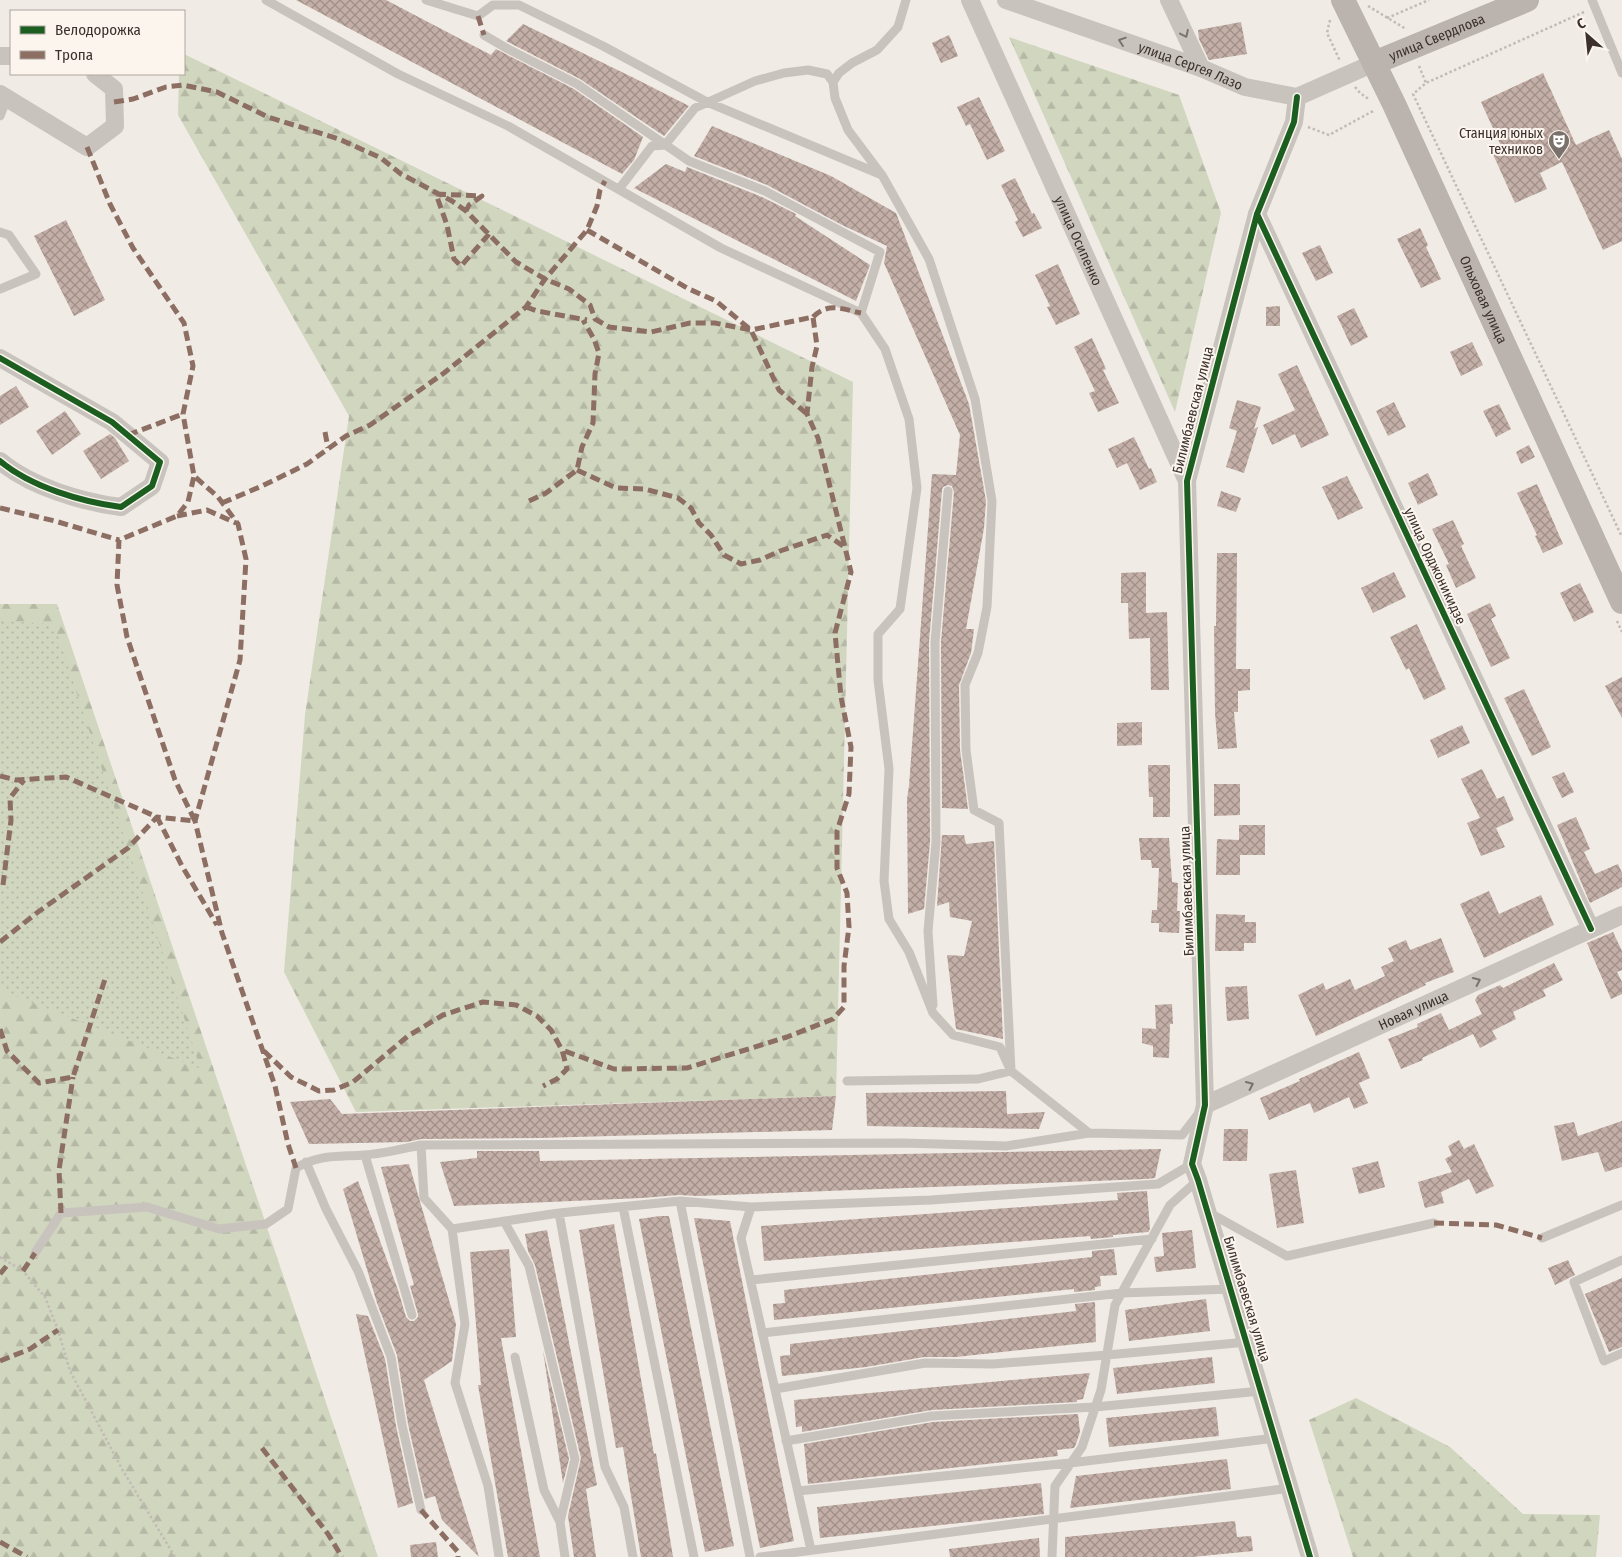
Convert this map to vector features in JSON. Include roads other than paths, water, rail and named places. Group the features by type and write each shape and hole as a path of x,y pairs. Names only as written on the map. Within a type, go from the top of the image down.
{"main road":[{"name":"улица Свердлова","path":"1374,63 1527,0"},
{"name":"Ольховая улица","path":"1353,2 1374,63 1404,99 1622,602"}],"street":[{"name":"улица Осипенко","path":"970,0 1187,481"},
{"name":"улица Сергея Лазо","path":"1006,0 1201,68 1245,87 1297,97"},
{"path":"1170,0 1201,68"},
{"path":"1297,97 1374,63"},
{"path":"4,96 87,147 114,126 114,89 96,75"},
{"name":"Билимбаевская улица","path":"1297,97 1294,122 1257,214 1187,481 1205,1105 1195,1172 1310,1557"},
{"name":"улица Орджоникидзе","path":"1257,214 1591,929"},
{"path":"0,358 112,422 160,462 152,486 121,507 98,504 62,494 10,470 0,462"},
{"name":"Новая улица","path":"1205,1105 1622,915"}],"lane":[{"path":"266,0 398,74 508,126 721,248 861,313 885,349 909,419 917,488 900,609 878,634 878,680 889,769 884,881 889,919 909,952 933,1013 953,1036 1000,1047 1011,1070 1089,1133"},
{"path":"426,0 478,16 493,5 519,4 603,46 707,102 882,175"},
{"path":"833,82 839,73 852,63 876,50 898,27 906,0"},
{"path":"1594,3 1622,73"},
{"path":"484,35 577,84 689,161 765,191 880,252 861,313"},
{"path":"619,189 652,146 665,145 695,108 755,81 784,73 808,70 827,74 833,82 834,98 848,130 882,175 930,260 975,400 992,501 987,607 978,654 965,685 966,750 974,810 999,823 1011,1070"},
{"path":"0,116 4,96"},
{"path":"0,232 9,235 36,274 0,289"},
{"path":"933,1013 928,931 936,842 935,642 948,491"},
{"path":"847,1081 978,1079 1011,1070"},
{"path":"35,1253 60,1213 147,1206 219,1229 266,1224 288,1209 296,1168 306,1162 334,1155 365,1156 421,1146 903,1144 1006,1146 1089,1133 1182,1135 1205,1105"},
{"path":"421,1146 424,1198 452,1229 465,1324 455,1383 488,1486 498,1557"},
{"path":"365,1156 412,1316"},
{"path":"306,1162 326,1209 358,1271 391,1357 402,1425 421,1510"},
{"path":"452,1229 559,1213 680,1201 751,1207 931,1200 1158,1184 1195,1172"},
{"path":"1052,1557 1052,1519 1055,1486 1082,1447 1101,1390 1115,1305 1170,1205 1195,1172"},
{"path":"680,1201 750,1557"},
{"path":"1542,1238 1622,1205"},
{"path":"623,1207 694,1557"},
{"path":"751,1207 741,1238 811,1550"},
{"path":"1208,1212 1287,1256 1434,1223"},
{"path":"559,1213 605,1467 624,1507 633,1557"},
{"path":"504,1221 529,1266 575,1459 560,1522 564,1557"},
{"path":"751,1280 1152,1239"},
{"path":"1622,1260 1574,1282 1604,1361 1622,1353"},
{"path":"762,1333 1122,1294 1231,1288"},
{"path":"775,1389 925,1363 993,1364 1247,1342"},
{"path":"515,1356 544,1490 560,1522"},
{"path":"786,1441 932,1416 1095,1407 1261,1391"},
{"path":"798,1491 1070,1463 1275,1438"},
{"path":"760,1557 1290,1488"}],"place":[{"name":"Станция юных техников","path":"1559,160"}]}
